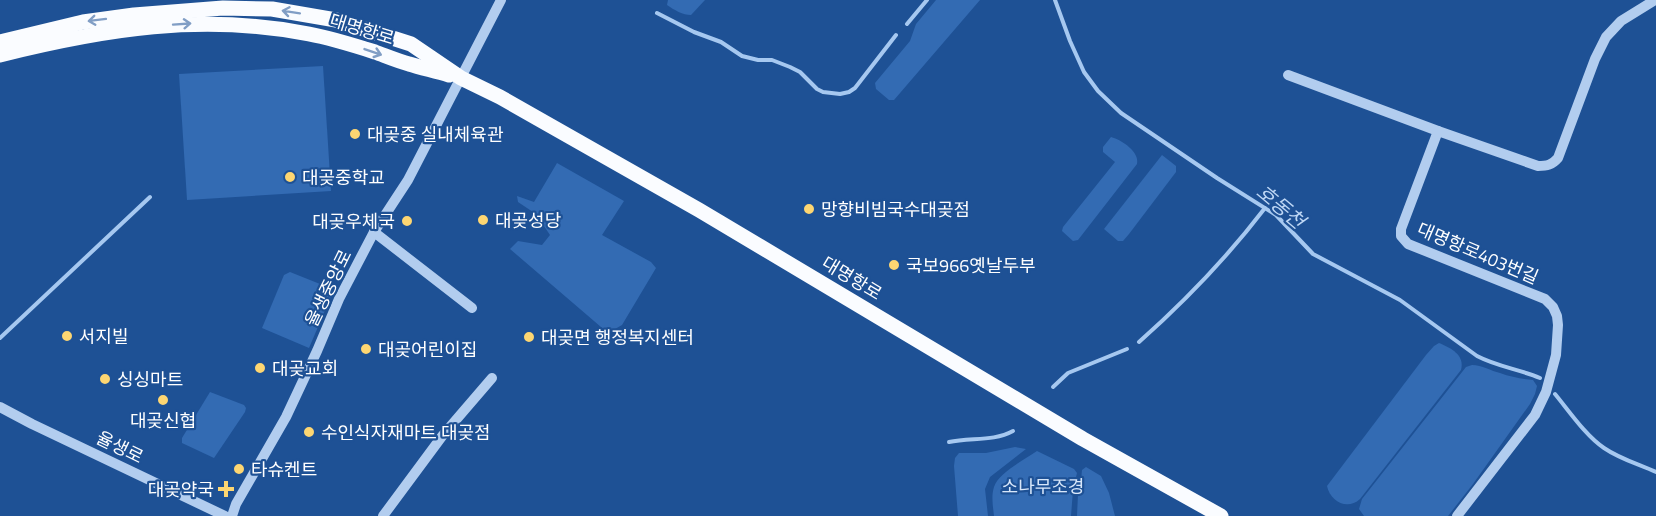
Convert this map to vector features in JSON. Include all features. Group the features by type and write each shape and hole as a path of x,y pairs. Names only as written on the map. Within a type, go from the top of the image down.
{"main road":[{"name":"대명항로","path":"0,42 83,22 134,15 223,8 272,9 336,20 411,45 461,78 500,97 699,210 1083,439 1221,516"},
{"name":"대명항로","path":"0,55 99,33 189,23 224,24 277,29 341,41 409,64 461,78"}],"street":[{"name":"율생중앙로","path":"232,516 243,491 286,417 339,299 374,232 408,180 501,0"},
{"path":"1288,75 1438,131 1538,166 1546,166 1558,158 1595,59 1606,37 1621,21 1655,0"},
{"name":"대명항로403번길","path":"1438,131 1401,229 1401,236 1408,244 1545,299 1553,307 1558,325 1556,355 1550,381 1535,415 1457,516"},
{"path":"374,232 472,308"},
{"path":"383,516 443,435 492,378"},
{"name":"율생로","path":"0,407 225,516"}],"green space":[{"path":"668,0 705,0 691,15 670,7 667,5"},
{"path":"936,0 980,0 894,100 889,100 876,89 875,83 910,41 916,24"},
{"path":"323,66 331,191 187,200 179,74"},
{"path":"1111,137 1133,151 1137,164 1078,240 1073,241 1062,231 1063,227 1115,162 1103,152 1103,147"},
{"path":"1162,155 1176,166 1176,172 1129,234 1123,241 1118,241 1104,229"},
{"path":"557,163 624,201 602,235 651,262 656,268 622,325 608,333 510,249 518,241 542,245 550,235 536,214 518,202 517,196 534,202"},
{"path":"290,272 330,288 332,294 309,348 262,328 284,275"},
{"path":"1439,343 1459,356 1461,370 1360,499 1350,504 1335,500 1327,486 1426,355"},
{"path":"1472,365 1512,377 1533,380 1537,386 1530,404 1473,484 1448,516 1364,516 1359,509 1362,499 1466,367"},
{"path":"210,392 244,405 246,408 214,458 182,443 182,438"},
{"name":"소나무조경","path":"1015,447 1026,449 990,477 985,489 988,516 958,516 954,466 955,458 959,453 986,453"},
{"name":"소나무조경","path":"1037,451 1074,469 1077,473 1071,516 994,516 992,502 996,482 1012,467"},
{"name":"소나무조경","path":"1086,467 1101,476 1109,493 1115,516 1077,516 1082,470"}],"waterway":[{"path":"907,24 927,0"},
{"name":"호동천","path":"1055,0 1084,72 1098,91 1121,113 1276,215 1313,254 1400,300 1477,356 1540,378"},
{"path":"657,13 694,32 721,42 742,56 758,60 772,60 790,67 800,72 823,92 840,94 855,88 896,35"},
{"path":"0,338 150,197"},
{"path":"1139,342 1205,278 1265,208"},
{"path":"1053,387 1068,373 1127,349"},
{"name":"호동천","path":"1555,394 1597,443 1616,455 1656,472"},
{"path":"949,442 998,437 1013,431"}],"place":[{"name":"대곶중 실내체육관","path":"355,134"},
{"name":"대곶중학교","path":"290,177"},
{"name":"망향비빔국수대곶점","path":"809,209"},
{"name":"대곶성당","path":"483,220"},
{"name":"대곶우체국","path":"407,221"},
{"name":"국보966옛날두부","path":"894,265"},
{"name":"서지빌","path":"67,336"},
{"name":"대곶면 행정복지센터","path":"529,337"},
{"name":"대곶어린이집","path":"366,349"},
{"name":"대곶교회","path":"260,368"},
{"name":"싱싱마트","path":"105,379"},
{"name":"대곶신협","path":"163,400"},
{"name":"수인식자재마트 대곶점","path":"309,432"},
{"name":"타슈켄트","path":"239,469"},
{"name":"대곶약국","path":"226,489"}]}
